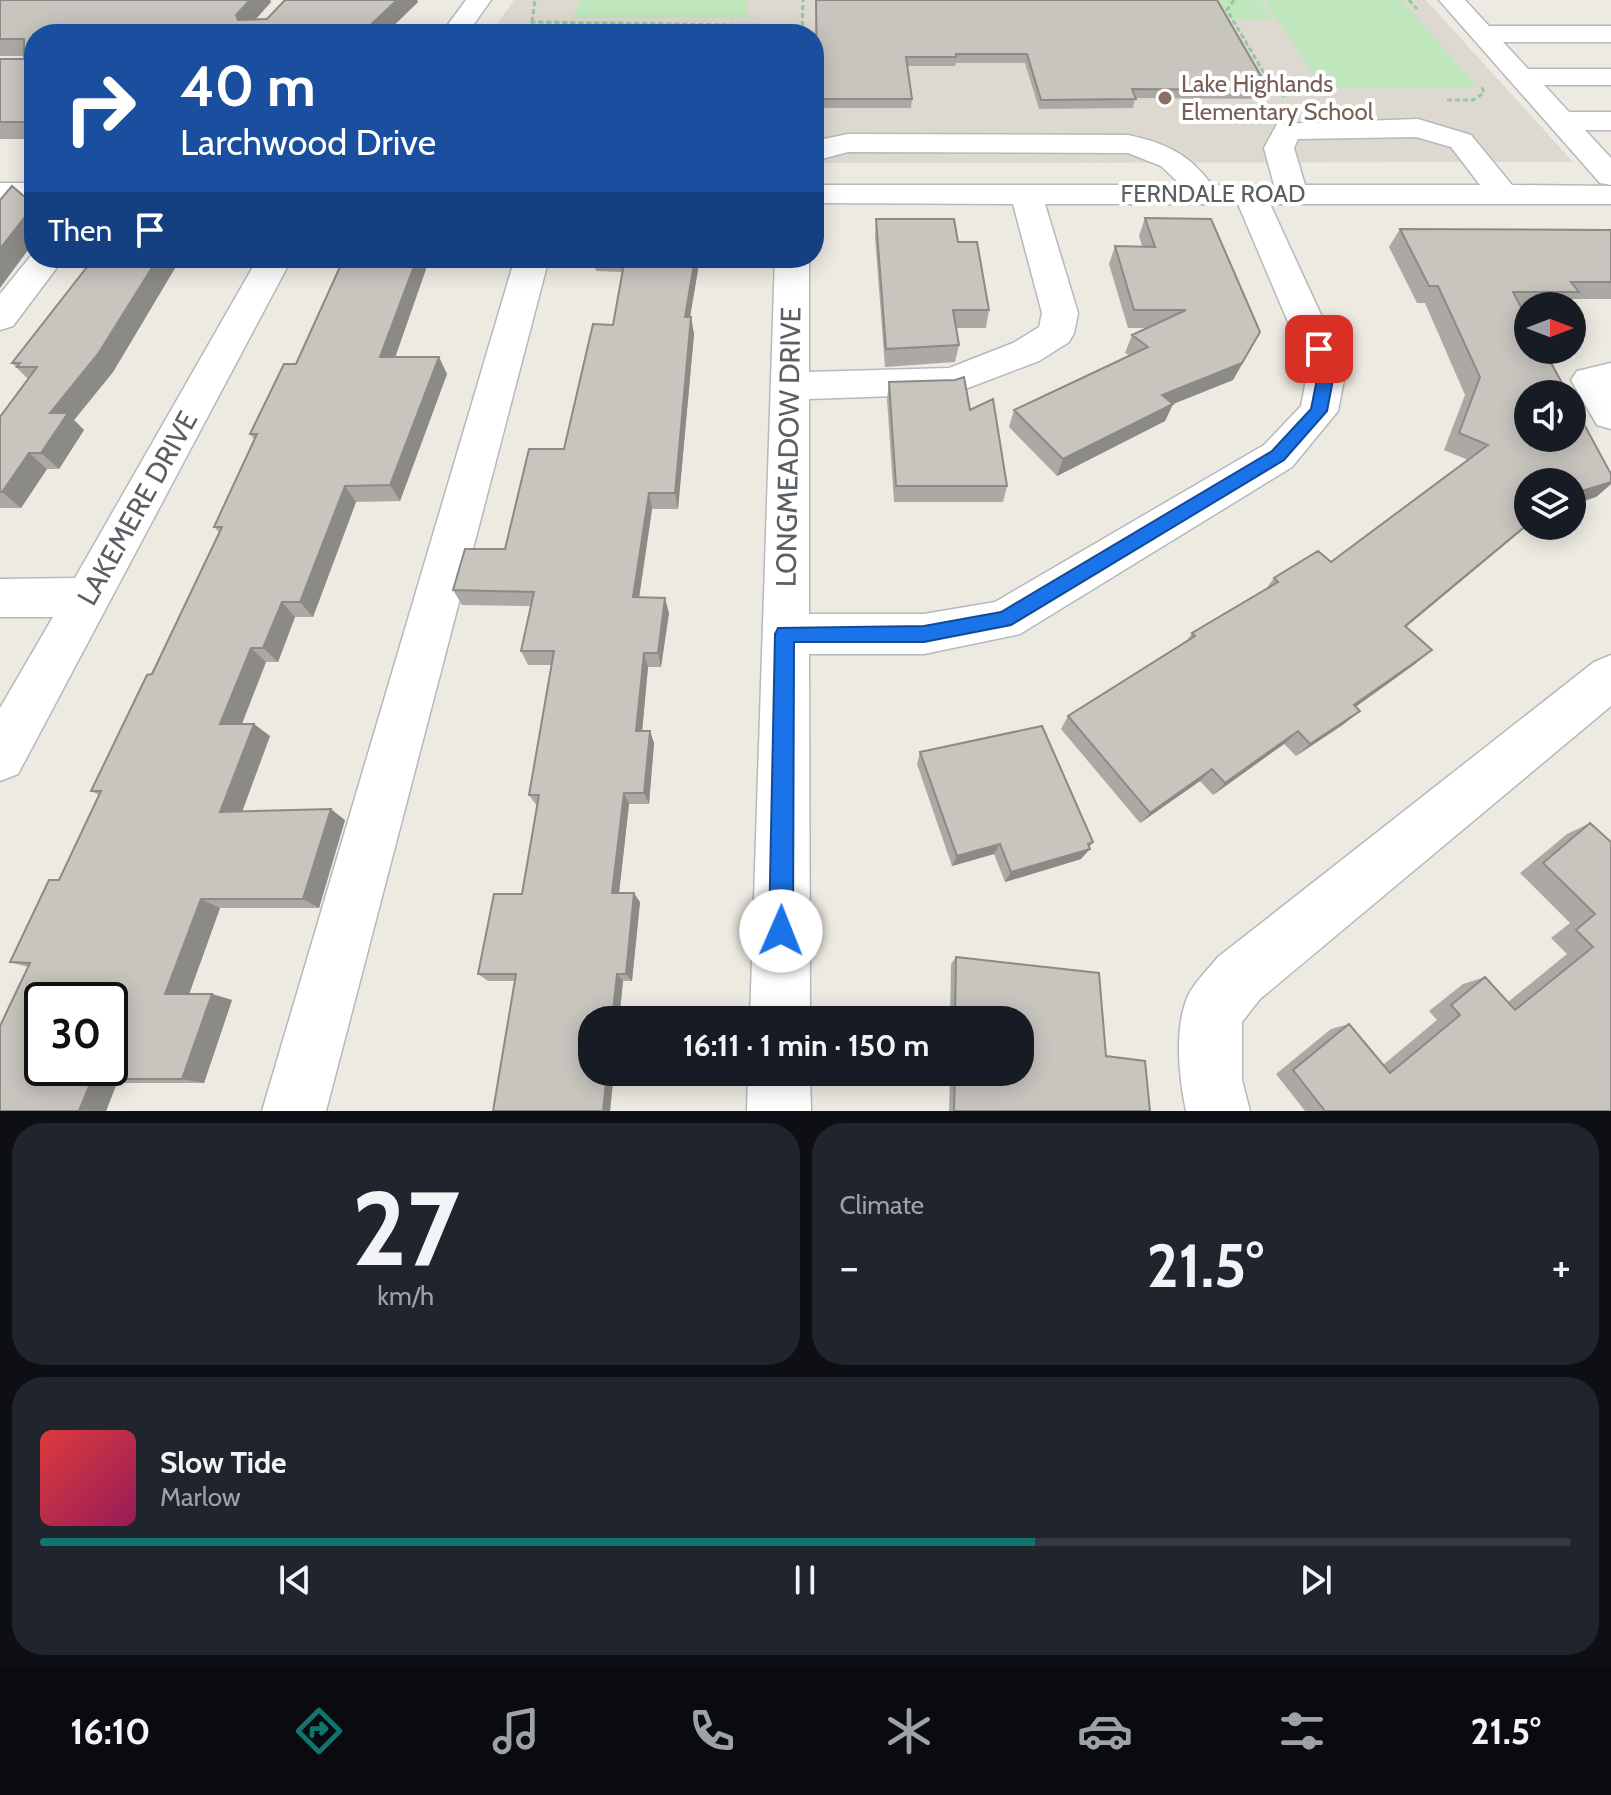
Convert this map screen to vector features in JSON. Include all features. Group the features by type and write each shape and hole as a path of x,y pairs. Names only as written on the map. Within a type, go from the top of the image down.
{"street":[{"path":"461,24 479,0"},
{"path":"1451,0 1611,176"},
{"path":"1482,34 1611,34"},
{"path":"1521,77 1611,77"},
{"path":"1562,121 1611,121"},
{"path":"1292,194 1279,148 1287,130 1418,128 1461,141 1503,195"},
{"path":"824,148 848,143 1128,144 1151,148 1171,157 1185,168 1203,194"},
{"path":"0,192 24,192"},
{"name":"FERNDALE ROAD","path":"824,194 1611,195"},
{"path":"789,386 952,381 1026,352 1056,333 1060,313 1026,194"},
{"path":"785,634 924,634 1004,620 1278,456 1319,411 1327,369 1249,194"},
{"path":"0,318 39,268"},
{"name":"LAKEMERE DRIVE","path":"0,757 269,268"},
{"path":"294,1111 529,268"},
{"name":"LONGMEADOW DRIVE","path":"780,1006 792,268"},
{"path":"1611,376 1590,380 1611,415"},
{"path":"0,598 88,597"},
{"path":"1218,1111 1211,1080 1212,1012 1239,978 1611,677"},
{"path":"779,1086 779,1111"}],"path":[{"path":"535,0 532,22 667,24"},
{"path":"802,24 803,0"},
{"path":"1234,0 1227,10 1271,85 1280,95 1294,100"},
{"path":"1409,0 1419,12"},
{"path":"1443,100 1473,100 1484,93 1480,83"}],"shaded area":[{"name":"Lake Highlands Elementary School","path":"514,0 1426,0 1573,162 824,163 824,24 497,24"}],"green space":[{"path":"580,0 748,0 745,18 572,18"},
{"path":"1218,0 1260,0 1273,19 1230,19"},
{"path":"1264,0 1402,0 1477,87 1322,88"},
{"path":"543,21 624,21 623,24 542,24"}],"building":[{"path":"0,0 250,0 236,15 238,20 267,19 285,0 397,0 372,24 24,24 24,39 0,39"},
{"name":"Lake Highlands Elementary School","path":"816,0 1217,0 1269,90 1132,89 1136,99 1041,100 1027,54 956,54 956,57 906,57 912,99 824,99 824,24 816,24"},
{"path":"0,59 24,59 24,122 0,122"},
{"path":"12,186 24,196 24,218 0,249 0,200"},
{"path":"1145,218 1211,219 1260,332 1242,363 1162,395 1173,404 1063,459 1014,410 1148,347 1132,335 1186,310 1134,310 1115,246 1155,247"},
{"path":"876,219 954,219 958,242 977,242 989,310 953,310 959,345 886,349"},
{"path":"1400,229 1611,230 1611,282 1571,282 1579,292 1513,292 1514,364 1552,364 1560,380 1514,380 1514,452 1586,452 1586,428 1611,474 1611,482 1586,490 1586,468 1514,468 1514,536 1405,626 1432,650 1354,705 1360,711 1310,744 1298,731 1225,783 1212,769 1150,813 1068,716 1195,636 1192,633 1278,582 1274,578 1318,551 1331,562 1488,445 1459,433 1480,377 1438,286 1429,286"},
{"path":"86,268 152,268 98,354 50,413 68,413 41,453 29,453 0,492 0,417 37,367 17,367 20,363 12,363"},
{"path":"339,268 413,268 380,357 439,357 390,485 345,486 300,602 282,602 263,648 251,648 220,724 254,724 220,812 331,809 303,899 201,899 165,994 212,994 182,1079 128,1079 128,982 24,982 24,1086 89,1086 79,1111 0,1111 0,1026 30,963 10,962 49,880 59,880 101,791 91,791 147,675 152,674 222,527 214,527 257,434 250,434 284,364 296,364"},
{"path":"623,268 693,268 685,317 691,317 675,493 649,493 633,597 665,598 658,653 644,653 636,731 650,731 644,793 624,793 612,893 634,893 626,974 617,974 614,1006 578,1006 578,1086 606,1086 603,1111 493,1111 516,974 478,974 494,894 522,894 539,795 529,795 554,651 521,651 534,592 453,590 465,549 505,549 529,449 564,449 593,324 613,325"},
{"path":"964,377 970,410 993,399 1007,486 896,486 889,382"},
{"path":"1042,726 1093,842 1088,844 1090,849 1011,872 1000,844 957,856 920,752"},
{"path":"1590,823 1611,842 1611,1111 1325,1111 1293,1070 1349,1024 1390,1073 1460,1015 1451,1005 1485,977 1515,1010 1593,947 1576,930 1595,914 1543,863"},
{"path":"956,957 1099,973 1106,1056 1145,1061 1150,1111 954,1111 955,1086 1034,1086 1034,1006 955,1006"}],"place":[{"name":"Lake Highlands Elementary School","path":"1165,98"}],"route":[{"path":"781,931 785,634 924,634 1004,620 1278,456 1319,411 1327,369 1319,349"}]}
